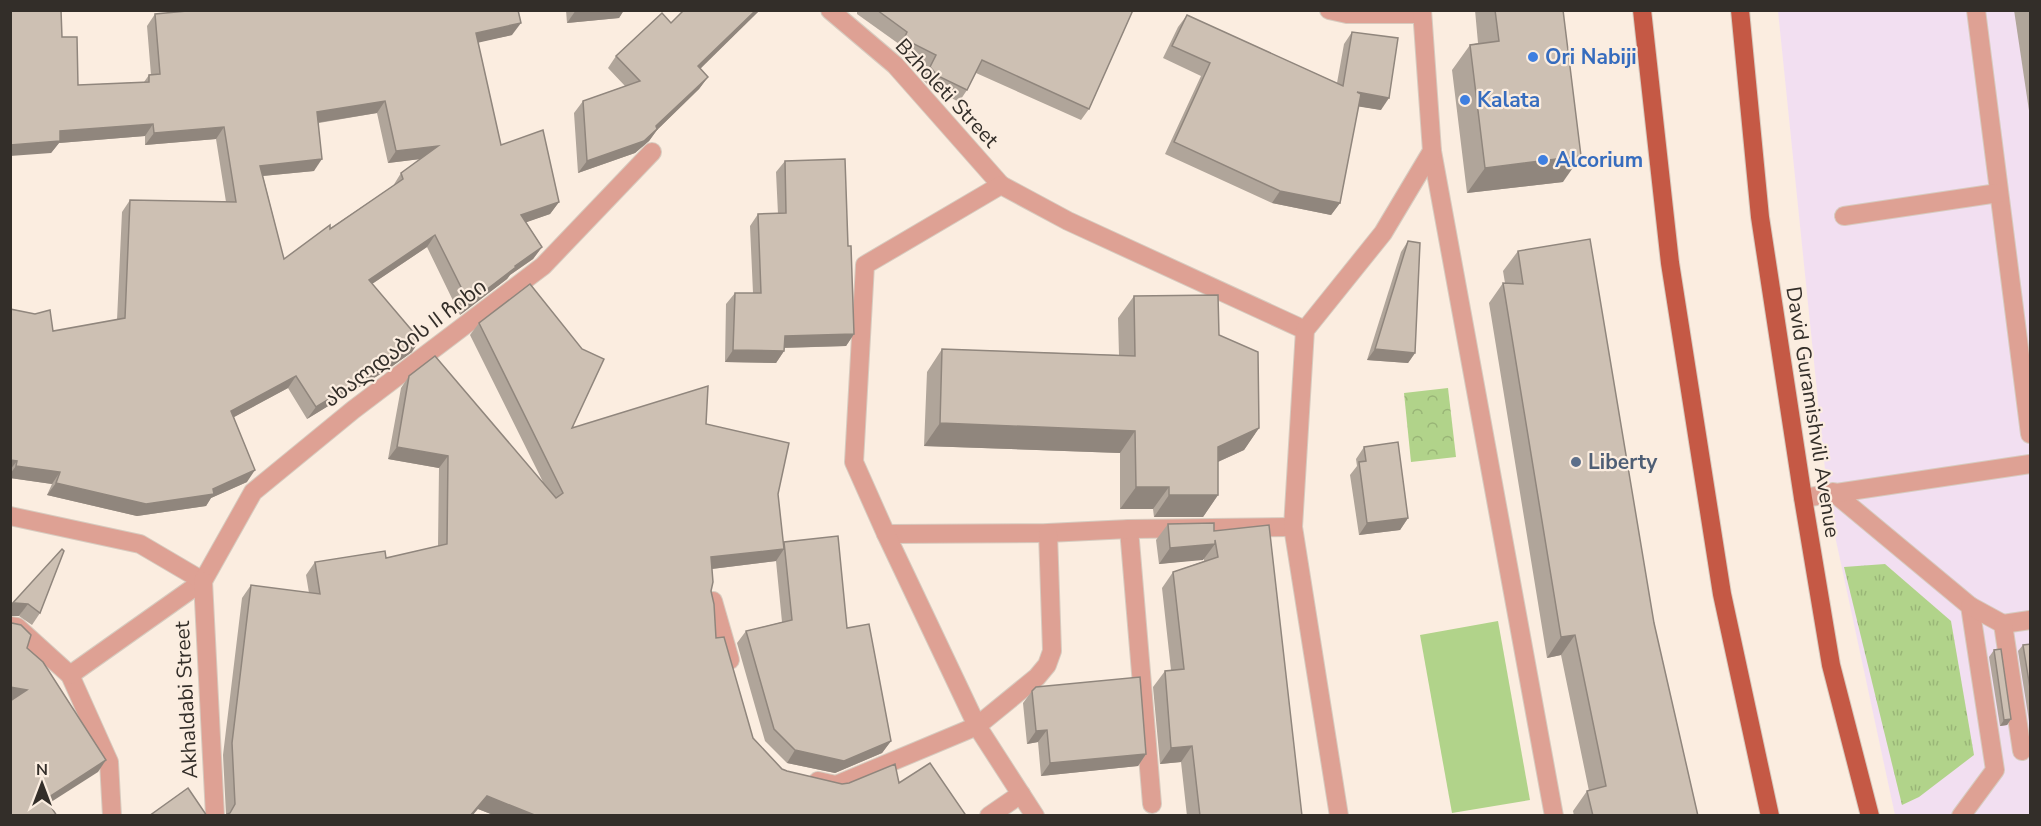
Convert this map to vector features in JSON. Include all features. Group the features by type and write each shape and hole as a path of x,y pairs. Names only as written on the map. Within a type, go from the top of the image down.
{"main road":[{"path":"1642,10 1670,263 1722,594 1770,816"},
{"name":"David Guramishvili Avenue","path":"1740,10 1760,217 1803,498 1831,665 1870,816"}],"street":[{"name":"Bzholeti Street","path":"830,10 895,65 1001,185"},
{"path":"1329,10 1347,14 1421,12 1432,151 1554,816"},
{"path":"1976,10 2031,434"},
{"path":"1339,816 1293,526 1305,330 1383,233 1432,151"},
{"name":"ახალდაბის II ჩიხი","path":"202,581 252,492 353,410 543,266 652,152"},
{"path":"1035,816 977,726 854,462 865,265 1001,185 1068,221 1305,330"},
{"path":"1844,216 1998,193"},
{"path":"1803,498 2031,464"},
{"path":"1833,492 1970,606 2003,624 2030,624"},
{"path":"10,516 140,544 202,581 70,675"},
{"path":"886,534 1048,533 1293,526"},
{"path":"1129,529 1152,804"},
{"path":"803,778 836,785 977,726 1037,677 1047,665 1052,651 1048,533"},
{"name":"Akhaldabi Street","path":"202,581 215,816"},
{"path":"713,601 736,680"},
{"path":"1970,606 1995,770"},
{"path":"1961,816 1995,770 2026,750 2003,624"},
{"path":"10,626 17,627 70,675 109,762 112,816"},
{"path":"989,816 1021,794"}],"shaded area":[{"path":"1778,11 2030,11 2030,815 1895,815 1829,508"}],"green space":[{"path":"1448,388 1456,457 1411,462 1404,393"},
{"path":"1885,564 1951,621 1974,755 1919,797 1902,805 1844,567"},
{"path":"1498,621 1530,800 1452,813 1420,635"}],"building":[{"path":"10,10 61,10 62,37 77,37 78,85 149,82 149,75 160,74 155,14 198,10 518,10 521,23 476,33 501,145 543,130 559,202 521,215 542,247 469,303 435,235 369,280 420,340 395,359 316,407 296,376 231,411 255,470 213,489 214,494 146,504 56,483 60,472 16,466 17,461 10,460 10,309 35,314 50,310 53,331 125,318 130,200 236,202 224,127 154,133 153,124 60,131 60,141 10,145","holes":["385,101 396,151 438,146 401,173 403,179 330,229 330,225 284,259 260,166 322,159 317,112"]},
{"path":"684,10 756,10 698,66 708,77 656,126 657,129 644,141 587,161 583,101 640,81 616,56 662,13 671,23"},
{"path":"877,10 1133,10 1089,109 982,60 967,90 938,76 930,67 936,55 904,39 907,32"},
{"path":"1495,10 1563,10 1581,156 1485,168 1470,45 1499,41"},
{"path":"1187,15 1343,86 1352,32 1398,38 1389,98 1357,92 1361,94 1340,203 1280,191 1174,142 1210,63 1172,46"},
{"path":"845,159 854,334 785,336 784,351 733,350 735,293 761,293 758,214 786,213 785,161"},
{"path":"1590,239 1654,623 1698,816 1593,816 1587,791 1606,786 1575,635 1561,637 1503,283 1523,284 1518,251"},
{"path":"1408,241 1420,243 1415,353 1375,349"},
{"path":"530,284 582,349 604,359 572,428 708,386 706,424 789,443 778,494 784,549 711,557 713,582 711,591 716,638 724,637 753,738 782,769 842,784 895,764 899,783 930,763 965,814 962,816 537,816 487,796 470,816 223,816 230,813 235,804 232,743 251,585 320,594 315,562 385,551 386,558 447,544 448,456 397,447 409,376 435,356 556,498 563,493 479,323"},
{"path":"1218,295 1219,335 1258,352 1259,428 1218,447 1218,495 1169,495 1169,487 1136,487 1135,431 940,423 942,349 1135,356 1134,296"},
{"path":"1398,442 1408,518 1367,523 1359,462 1366,461 1364,447"},
{"path":"1214,523 1214,531 1269,525 1302,816 1200,816 1192,746 1171,748 1165,671 1184,669 1173,572 1218,557 1215,540 1215,544 1170,548 1168,524"},
{"path":"838,536 847,628 869,624 891,741 844,761 795,750 774,729 746,631 792,620 784,542"},
{"path":"62,549 64,551 40,613 28,604 15,603 10,606"},
{"path":"10,621 21,625 31,635 27,648 43,662 106,760 46,799 57,816 10,816 10,701 27,690 10,687"},
{"path":"2031,644 2031,694 2023,645"},
{"path":"2001,649 2011,719 2004,720 1994,650"},
{"path":"1140,677 1146,754 1050,763 1047,730 1036,731 1032,691 1036,687"},
{"path":"188,788 207,816 149,816"}],"place":[{"name":"Ori Nabiji","path":"1533,57"},
{"name":"Kalata","path":"1465,100"},
{"name":"Alcorium","path":"1543,160"},
{"name":"Liberty","path":"1576,462"}]}
